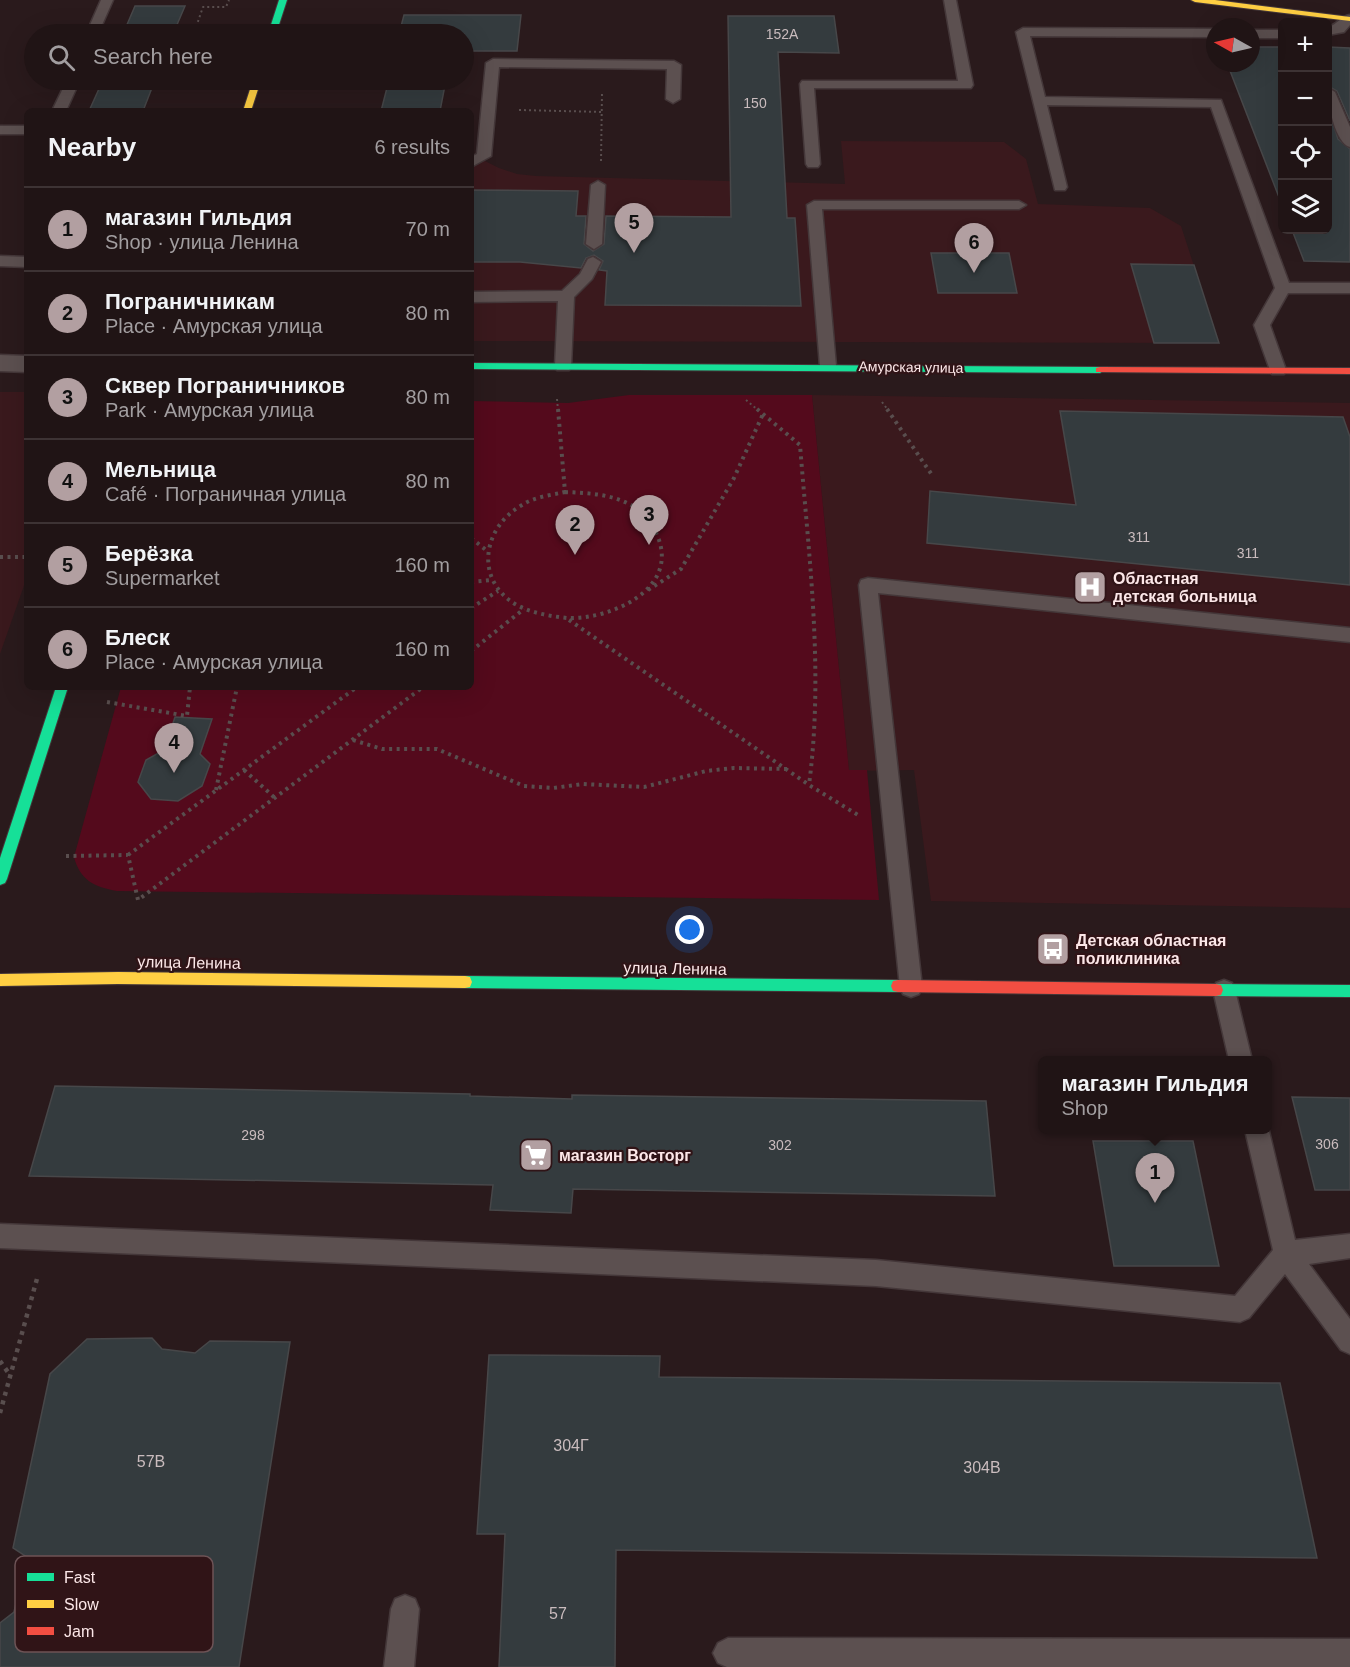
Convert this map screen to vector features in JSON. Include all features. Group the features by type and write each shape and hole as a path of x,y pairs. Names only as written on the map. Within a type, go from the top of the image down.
{"street":[{"path":"275,24 283,0"},
{"path":"1195,0 1350,19"},
{"path":"248,108 254,90"},
{"path":"0,363 24,364"},
{"name":"Амурская улица","path":"474,366 828,366 1350,371"},
{"path":"0,879 61,690"},
{"name":"улица Ленина","path":"0,980 118,978 1350,991"}],"lane":[{"path":"96,24 107,0"},
{"path":"813,164 807,84 966,85 950,0"},
{"path":"1332,30 1339,29 1350,19"},
{"path":"1060,187 1023,32 1206,33"},
{"path":"1260,34 1278,34"},
{"path":"474,161 484,156 493,63 674,65 673,99"},
{"path":"60,108 68,90"},
{"path":"1040,101 1216,103 1283,288 1262,325 1278,370"},
{"path":"1332,101 1350,143"},
{"path":"0,130 24,130"},
{"path":"594,244 598,185"},
{"path":"828,366 814,205 1019,205"},
{"path":"0,261 24,262"},
{"path":"474,297 566,296 587,276 593,262"},
{"path":"1283,288 1350,288"},
{"path":"563,366 566,296"},
{"path":"911,987 868,585 1350,635"},
{"path":"1224,990 1239,1056"},
{"path":"1258,1134 1286,1254 1350,1341"},
{"path":"0,1236 876,1273 1240,1309 1286,1254 1350,1246"},
{"path":"399,1667 405,1609"},
{"path":"728,1653 1350,1654"}],"path":[{"path":"197,24 203,7 226,7 229,0"},
{"path":"570,64 592,75 602,90 601,167"},
{"path":"489,110 602,112"},
{"path":"878,396 932,475"},
{"path":"744,398 801,445 811,552 816,650 817,742 809,785"},
{"path":"565,492 557,399 569,399"},
{"path":"642,593 659,570 662,549 656,529 641,512 619,499 593,492 565,492 542,497 521,506 504,518 492,533 486,550 486,566 491,580 499,590 524,609 545,616 568,619 598,616 626,605 681,569 734,478 762,414"},
{"path":"474,540 486,550"},
{"path":"0,557 24,557"},
{"path":"474,582 491,580"},
{"path":"474,606 499,590"},
{"path":"474,649 524,609"},
{"path":"568,619 896,842"},
{"path":"107,702 187,716 190,690"},
{"path":"216,790 236,690"},
{"path":"66,856 128,855 353,690"},
{"path":"128,855 138,900 419,690"},
{"path":"353,740 382,749 437,749 524,786 553,788 583,784 644,787 706,771 734,768 787,770"},
{"path":"244,770 275,798"},
{"path":"0,1413 48,1238"},
{"path":"0,1361 11,1376"}],"shaded area":[{"path":"841,141 1004,142 1026,159 1038,204 1150,208 1181,226 1219,343 474,341 474,156 517,174 536,176 845,184"},
{"path":"0,392 24,392 24,586 0,654"},
{"path":"629,395 812,395 849,770 867,770 879,900 117,891 95,885 84,877 74,857 120,690 474,690 474,401 568,403"},
{"name":"Областная детская больница","path":"812,395 1350,403 1350,908 931,901 914,770 849,771"}],"building":[{"path":"135,6 185,6 177,24 127,24"},
{"path":"404,15 521,15 517,51 474,51 474,24 402,24"},
{"path":"728,16 834,16 839,53 778,52 787,218 795,218 801,306 605,305 607,271 599,270 603,261 594,255 586,258 581,268 520,262 474,262 474,190 578,191 576,216 586,216 584,244 593,251 604,244 606,216 731,217"},
{"path":"1260,47 1278,47 1278,195 1230,72 1260,72"},
{"path":"1332,47 1350,48 1350,121 1337,91 1332,88"},
{"path":"98,90 151,90 144,108 90,108"},
{"path":"386,90 444,90 441,108 382,108"},
{"path":"1332,120 1338,139 1350,149 1350,262 1304,261 1294,234 1332,234"},
{"path":"931,253 1009,253 1017,293 938,293"},
{"path":"1131,264 1194,265 1219,343 1154,343"},
{"path":"1060,411 1343,417 1350,437 1350,585 927,543 930,491 1076,505"},
{"path":"175,717 212,719 200,754 210,764 202,786 178,801 151,799 138,782 146,760 164,750"},
{"path":"55,1086 470,1094 470,1096 572,1099 572,1095 986,1101 995,1196 573,1189 571,1213 490,1210 493,1185 29,1176"},
{"path":"1292,1097 1350,1098 1350,1190 1315,1190"},
{"path":"1093,1141 1193,1141 1219,1266 1114,1266"},
{"path":"152,1338 162,1349 195,1353 210,1341 290,1342 239,1667 0,1667 0,1623 14,1612 15,1608 15,1652 213,1652 213,1556 25,1556 13,1548 50,1374 87,1339"},
{"path":"489,1355 660,1356 659,1377 1280,1383 1317,1558 616,1550 615,1667 499,1667 505,1534 477,1534"}],"traffic: fast":[{"path":"275,24 283,0"},
{"path":"474,366 1100,370"},
{"path":"0,879 61,690"},
{"path":"465,982 898,986"},
{"path":"1216,990 1350,991"}],"traffic: slow":[{"path":"1195,0 1350,19"},
{"path":"248,108 254,90"},
{"path":"0,980 118,978 465,982"}],"traffic: jam":[{"path":"1100,370 1350,371"},
{"path":"898,986 1216,990"}],"place":[{"name":"Берёзка","path":"634,253"},
{"name":"Блеск","path":"974,273"},
{"name":"Сквер Пограничников","path":"649,545"},
{"name":"Пограничникам","path":"575,555"},
{"name":"Областная детская больница","path":"1090,587"},
{"name":"Мельница","path":"174,773"},
{"name":"Детская областная поликлиника","path":"1053,949"},
{"name":"магазин Восторг","path":"536,1155"},
{"name":"магазин Гильдия","path":"1155,1203"}]}
